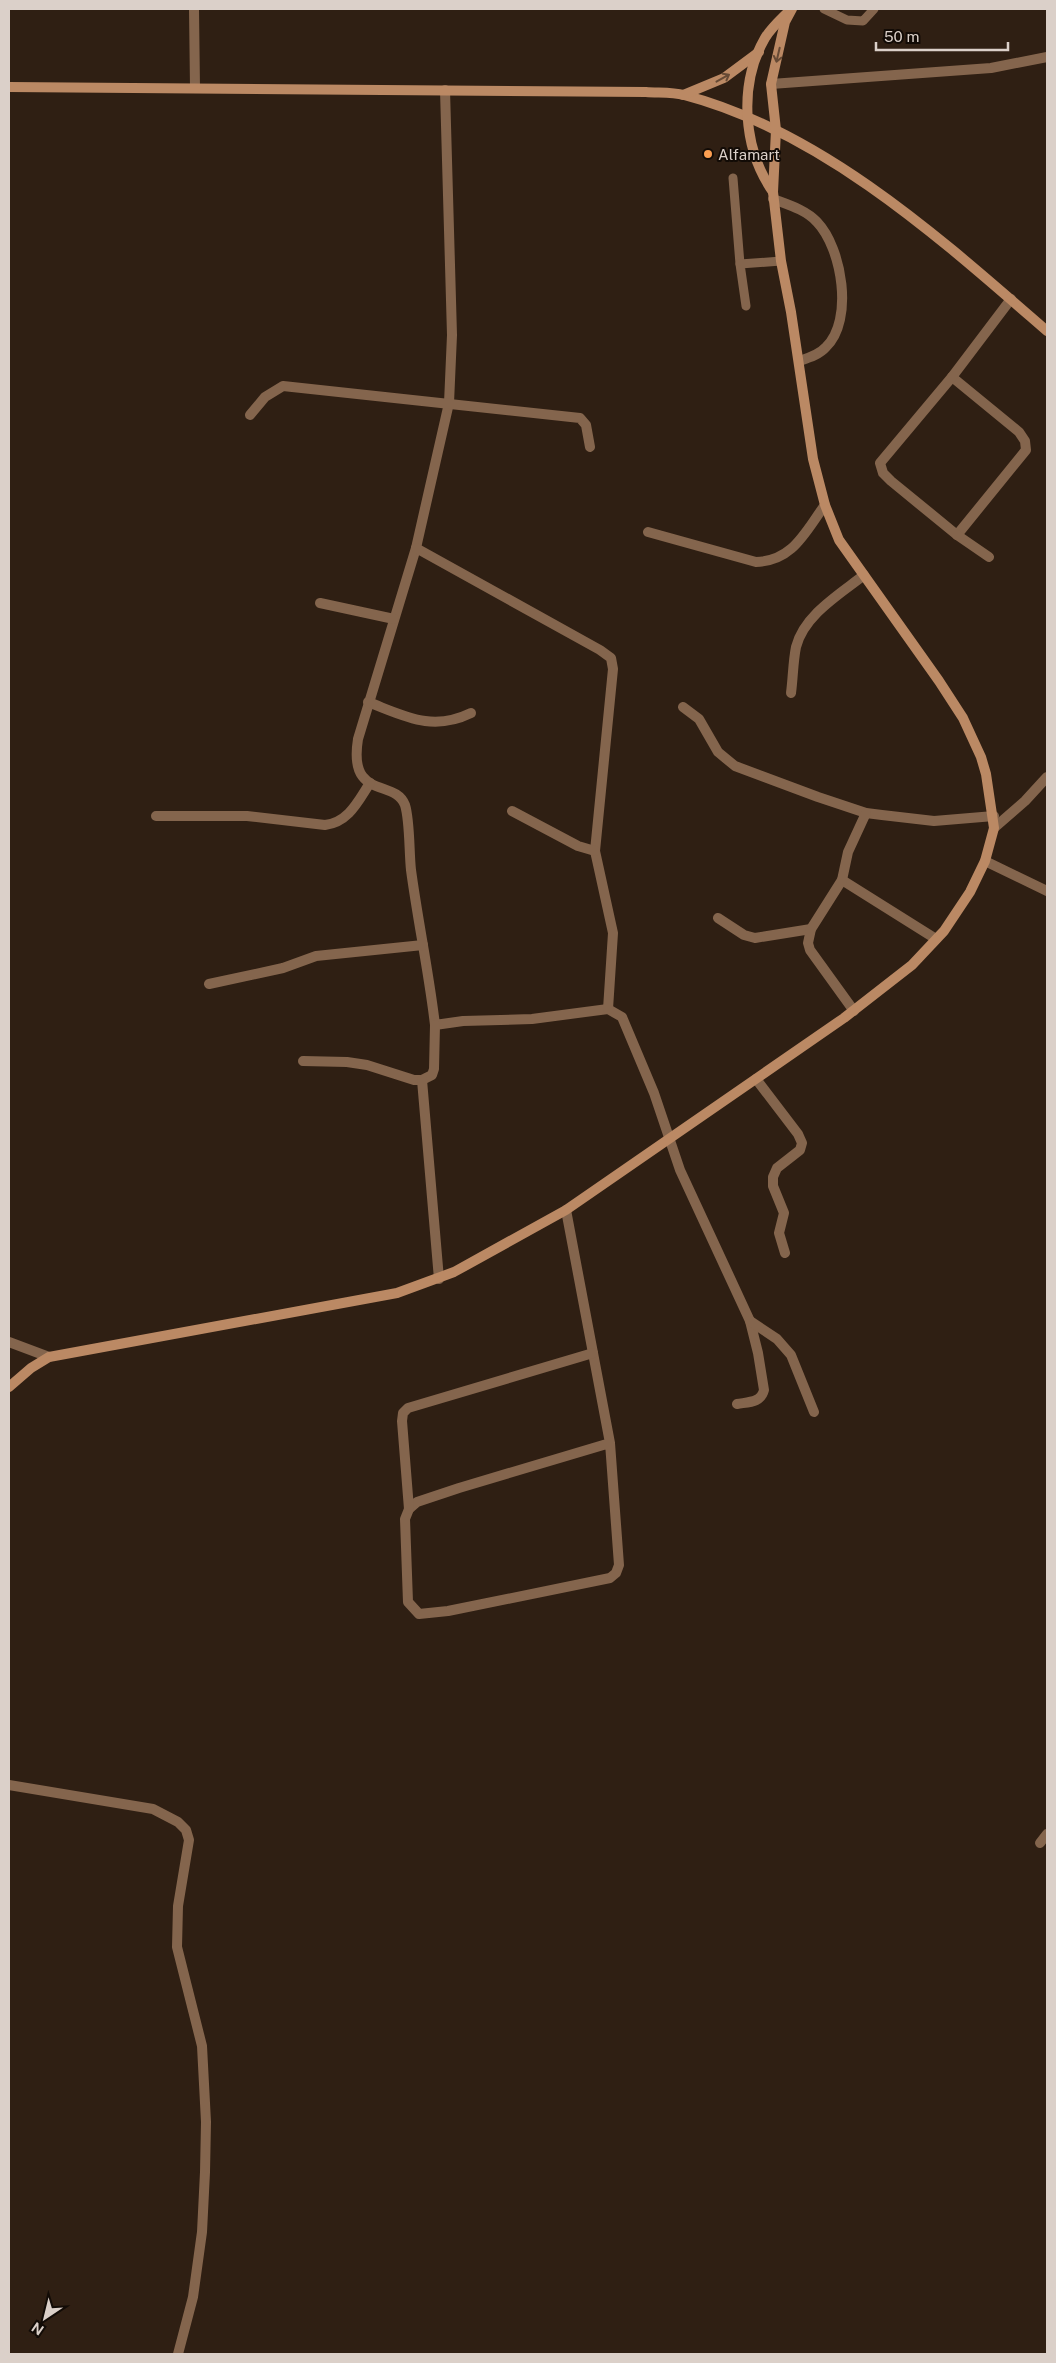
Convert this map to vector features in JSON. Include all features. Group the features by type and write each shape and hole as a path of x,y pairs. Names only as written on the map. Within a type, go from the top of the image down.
{"main road":[{"path":"773,196 759,167 747,117 750,84 759,52 771,30 791,9"},
{"path":"11,1381 49,1357 397,1293 439,1279 566,1210 854,1011 912,965 936,939 970,892 985,861 994,828 994,816 986,774 963,718 839,540 825,505 813,459 799,361 781,261 773,196 776,130 771,84 791,9"},
{"path":"683,95 724,78 759,52"},
{"path":"9,87 646,92 683,95 747,117 776,130 836,163 868,185 1011,299 1047,331"}],"street":[{"path":"194,9 195,88"},
{"path":"771,84 990,68 1047,57"},
{"path":"303,1061 347,1062 367,1065 414,1080 422,1080 432,1075 434,1070 435,1025 411,868 406,808 398,796 370,783 360,773 357,766 356,750 368,702 416,548 449,403 452,335 445,90"},
{"path":"773,196 805,212 817,221 829,236 835,250 841,280 842,300 836,334 826,347 817,354 799,361"},
{"path":"989,557 957,535 891,481 883,472 880,463 952,378 1011,299"},
{"path":"952,378 1019,432 1025,441 1026,450 957,535"},
{"path":"250,416 265,397 283,386 580,418 586,425 590,447"},
{"path":"648,532 756,562 771,561 782,557 794,548 825,505"},
{"path":"416,548 600,650 611,658 612,668 595,851 613,933 608,1009"},
{"path":"791,693 796,646 801,633 814,617 864,575"},
{"path":"320,603 394,620"},
{"path":"368,702 414,720 434,724 450,722 471,713"},
{"path":"683,707 699,719 718,752 735,766 749,773 866,813 934,821 994,816"},
{"path":"994,828 1025,801 1047,777"},
{"path":"156,816 247,816 325,825 334,824 349,814 370,783"},
{"path":"512,812 572,843 595,851"},
{"path":"854,1011 810,950 808,943 811,929 842,880 848,852 866,813"},
{"path":"985,861 1047,891"},
{"path":"842,880 936,939"},
{"path":"718,918 744,936 755,938 811,929"},
{"path":"209,984 283,968 316,956 423,945"},
{"path":"435,1025 463,1021 532,1019 608,1009 622,1017 646,1071 680,1170 750,1321 764,1390 756,1401 737,1404"},
{"path":"756,1079 798,1134 802,1143 800,1150 777,1168 773,1177 773,1186 784,1213 779,1233 785,1253"},
{"path":"422,1080 439,1279"},
{"path":"566,1210 610,1443 619,1565 616,1573 610,1578 510,1599 419,1614 408,1602 405,1519 410,1509 417,1502 610,1443"},
{"path":"750,1321 777,1339 791,1355 814,1412"},
{"path":"9,1342 49,1357"},
{"path":"410,1509 402,1421 403,1413 408,1408 593,1353"},
{"path":"9,1785 153,1810 178,1822 186,1830 189,1840 178,1906 177,1947 202,2046 206,2122 205,2172 202,2232 193,2297 178,2354"},
{"path":"1040,1843 1047,1834"}],"lane":[{"path":"824,9 847,20 863,21 874,9"},
{"path":"733,178 740,264 746,306"},
{"path":"740,264 781,261"}],"place":[{"name":"Alfamart","path":"708,154"}]}
